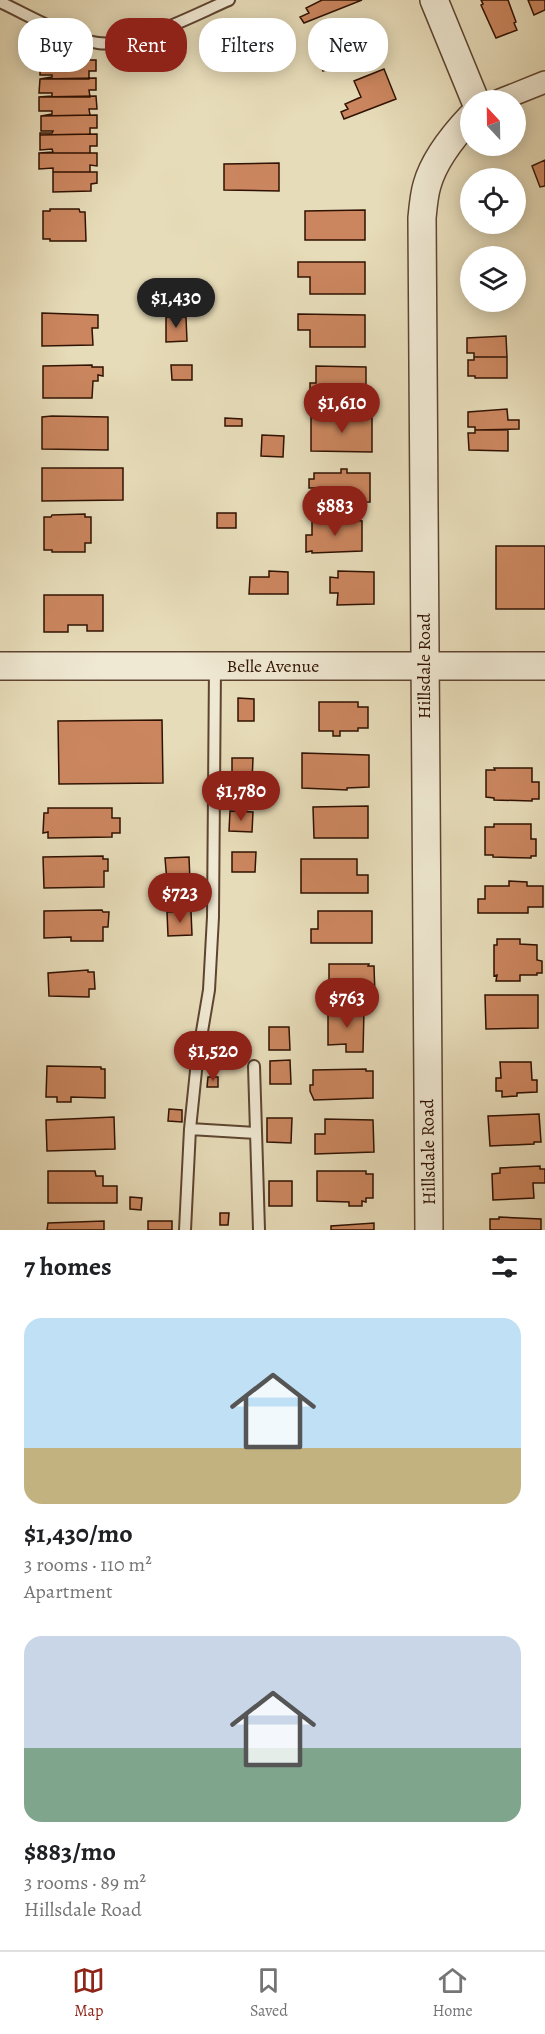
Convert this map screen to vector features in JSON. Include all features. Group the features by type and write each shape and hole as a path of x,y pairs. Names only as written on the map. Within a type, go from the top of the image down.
{"street":[{"path":"434,0 471,90"},
{"path":"525,90 545,82"},
{"name":"Hillsdale Road","path":"429,1230 422,218 427,183 451,140 460,130"},
{"name":"Belle Avenue","path":"0,666 545,666"}],"lane":[{"path":"0,2 83,40 117,43 143,36 229,0"},
{"path":"185,1230 190,1129 208,990 213,917 214,666"},
{"path":"254,1066 259,1230"},
{"path":"190,1129 256,1133"}],"building":[{"path":"322,0 362,0 317,18 308,18 308,21 304,23 300,17 309,13 306,8"},
{"path":"481,0 508,0 517,30 496,38 481,5 483,4"},
{"path":"528,0 545,0 545,10 534,15"},
{"path":"93,60 96,60 96,71 93,71"},
{"path":"40,72 89,72 89,79 40,79 52,77 52,75 40,75"},
{"path":"376,72 385,72 396,99 344,119 341,112 348,109 345,104 361,97 354,81"},
{"path":"96,78 96,90 89,90 90,97 39,97 52,96 52,93 39,93 40,79"},
{"path":"96,96 97,109 89,109 90,115 41,116 52,114 52,111 39,111 39,97"},
{"path":"97,115 97,128 90,128 90,134 40,135 40,133 52,133 53,131 41,131 41,116"},
{"path":"97,134 97,146 90,146 90,153 39,153 53,152 52,149 40,150 40,135"},
{"path":"39,153 97,153 97,166 90,165 90,172 53,172 53,168 39,169"},
{"path":"545,160 545,186 540,187 532,166"},
{"path":"279,163 279,191 224,190 224,164"},
{"path":"53,172 97,172 97,183 91,184 91,191 53,192"},
{"path":"50,209 79,209 80,212 85,212 86,241 43,239 43,211 50,211"},
{"path":"365,210 365,240 305,240 305,211"},
{"path":"298,262 365,262 365,294 310,294 310,277 298,277"},
{"path":"42,313 98,315 98,328 92,328 93,345 42,346"},
{"path":"298,314 365,315 365,347 310,347 310,330 298,330"},
{"path":"166,317 186,317 187,341 166,342"},
{"path":"506,336 507,357 474,357 474,353 467,353 467,338"},
{"path":"474,357 507,357 507,378 468,376 468,360 474,360"},
{"path":"92,365 92,367 103,367 103,376 98,375 98,381 93,381 92,398 43,398 43,366"},
{"path":"171,365 192,365 192,380 172,380"},
{"path":"316,366 366,367 366,399 310,398 310,383 316,383"},
{"path":"507,409 508,420 519,420 519,429 475,430 475,427 468,427 468,412"},
{"path":"42,417 108,417 108,450 42,449"},
{"path":"311,417 372,418 372,452 311,451"},
{"path":"225,418 242,419 242,426 225,426"},
{"path":"475,430 508,430 508,451 469,450 468,433 475,433"},
{"path":"262,435 284,436 283,457 261,456"},
{"path":"42,468 123,468 123,500 42,501"},
{"path":"341,469 347,469 347,473 370,473 370,502 326,503 327,488 309,488 309,479 314,479 314,473 341,473"},
{"path":"217,513 236,513 236,528 217,528"},
{"path":"85,514 85,517 91,517 91,543 85,543 85,552 44,550 44,517"},
{"path":"312,521 362,521 362,551 306,552 306,535 312,535"},
{"path":"496,546 545,546 545,609 496,609"},
{"path":"269,571 288,572 288,594 249,594 250,577 269,577"},
{"path":"338,571 374,572 374,604 337,605 338,593 330,593 330,577 338,578"},
{"path":"44,595 103,595 103,631 87,631 87,625 68,625 68,632 44,632"},
{"path":"238,698 254,699 254,721 238,721"},
{"path":"319,702 358,702 358,707 368,707 368,728 358,728 358,731 340,731 340,736 333,736 333,731 319,731"},
{"path":"162,720 163,783 59,784 58,721"},
{"path":"302,753 369,755 369,787 347,788 347,790 302,788"},
{"path":"232,758 253,758 252,782 232,782"},
{"path":"494,768 532,768 532,782 539,782 539,799 532,799 532,801 494,800 494,798 486,797 486,770 495,770"},
{"path":"368,806 368,838 314,838 313,807"},
{"path":"48,808 112,808 112,818 120,818 120,833 112,833 112,837 48,838 48,832 43,833 44,813 48,813"},
{"path":"230,811 253,812 252,832 229,831"},
{"path":"494,824 531,824 531,839 536,839 536,856 531,856 531,858 485,855 485,827 494,827"},
{"path":"232,852 256,852 255,872 232,872"},
{"path":"103,856 103,859 108,859 108,871 104,871 104,887 44,888 43,857"},
{"path":"189,857 190,881 167,882 165,858"},
{"path":"301,859 357,859 357,875 368,875 368,893 301,893"},
{"path":"509,881 527,882 527,886 543,886 543,907 528,907 528,913 478,913 478,899 485,899 485,886 509,886"},
{"path":"102,910 109,912 108,927 103,927 103,941 71,941 71,937 44,938 44,911"},
{"path":"191,911 192,935 168,936 167,912"},
{"path":"318,911 372,911 372,943 311,943 311,929 318,929"},
{"path":"497,939 520,939 520,944 537,945 537,960 542,961 542,973 520,975 520,981 496,981 494,945 497,945"},
{"path":"329,964 374,966 375,996 357,998 357,995 329,995"},
{"path":"88,970 88,972 94,972 95,989 89,989 89,997 49,996 48,973"},
{"path":"485,995 538,995 538,1028 486,1029"},
{"path":"364,1010 363,1052 346,1052 346,1044 328,1045 328,1011"},
{"path":"269,1027 289,1027 290,1050 269,1050"},
{"path":"290,1060 291,1084 270,1084 270,1061"},
{"path":"500,1062 531,1062 532,1080 537,1080 537,1092 517,1093 517,1096 502,1097 502,1091 496,1091 496,1078 501,1078"},
{"path":"47,1066 105,1069 105,1098 71,1097 71,1102 57,1102 57,1097 46,1097"},
{"path":"366,1069 366,1071 373,1071 373,1098 314,1100 310,1091 310,1085 313,1085 313,1070"},
{"path":"208,1077 218,1077 218,1087 207,1087"},
{"path":"169,1109 182,1110 182,1122 168,1121"},
{"path":"539,1114 541,1142 490,1146 488,1116"},
{"path":"114,1117 115,1149 47,1151 46,1120"},
{"path":"267,1118 292,1118 291,1143 267,1142"},
{"path":"325,1119 373,1120 374,1152 315,1154 315,1134 325,1134"},
{"path":"540,1166 540,1169 545,1169 545,1183 533,1183 534,1198 493,1200 492,1174 500,1173 500,1168"},
{"path":"48,1171 95,1171 96,1176 103,1176 103,1186 117,1186 117,1203 48,1203"},
{"path":"317,1171 366,1171 366,1174 373,1174 373,1198 366,1198 366,1202 362,1201 362,1206 349,1206 349,1202 317,1201"},
{"path":"269,1181 292,1181 292,1206 269,1206"},
{"path":"130,1197 142,1198 141,1210 130,1209"},
{"path":"220,1213 229,1213 228,1225 220,1225"},
{"path":"499,1217 541,1219 541,1230 490,1230 490,1219 499,1219"},
{"path":"104,1221 104,1230 47,1230 48,1223"},
{"path":"148,1221 172,1221 172,1230 148,1230"},
{"path":"374,1223 374,1230 331,1230 331,1226"}]}
